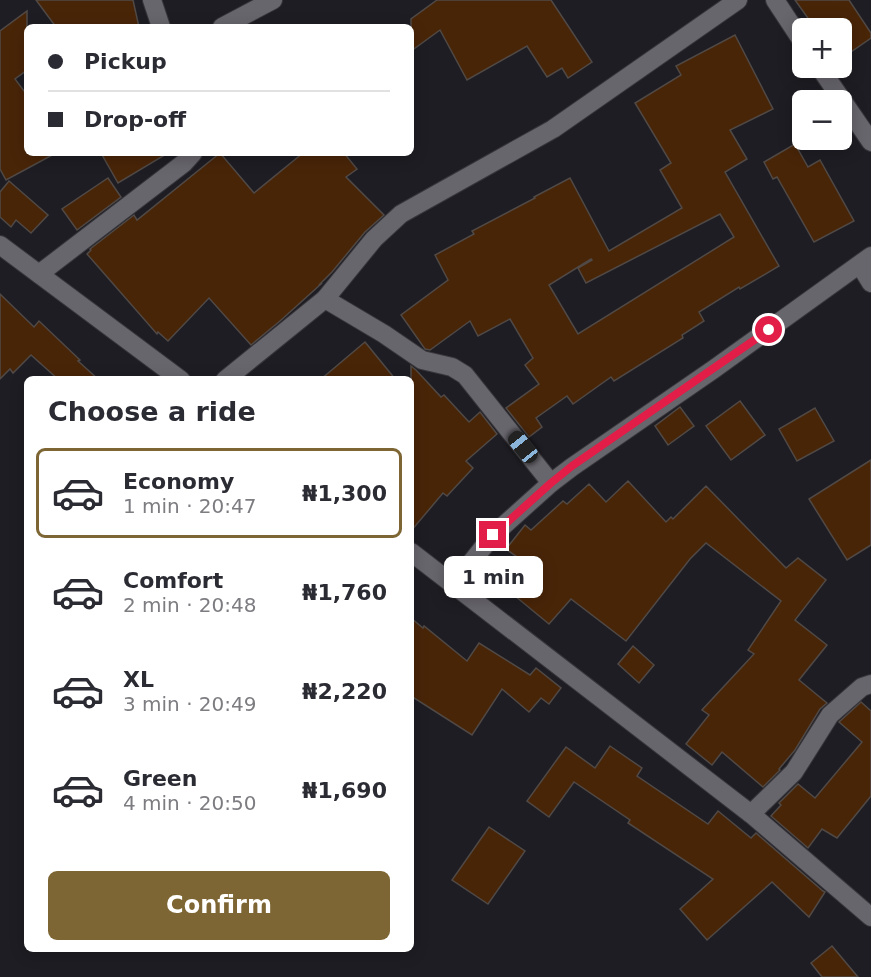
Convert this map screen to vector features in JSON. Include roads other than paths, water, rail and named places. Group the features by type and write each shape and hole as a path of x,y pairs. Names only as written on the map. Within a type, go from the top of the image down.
{"street":[{"path":"152,0 160,24"},
{"path":"228,24 273,0"},
{"path":"230,376 325,299 374,239 401,214 553,129 738,0"},
{"path":"774,0 792,26"},
{"path":"827,78 871,142"},
{"path":"39,274 190,156"},
{"path":"0,245 176,376"},
{"path":"454,584 493,535 572,466 866,261 871,283"},
{"path":"325,299 422,360 452,367 465,375 551,483"},
{"path":"414,554 751,814 871,917"},
{"path":"751,814 794,772 830,715 862,687 871,684"}]}
